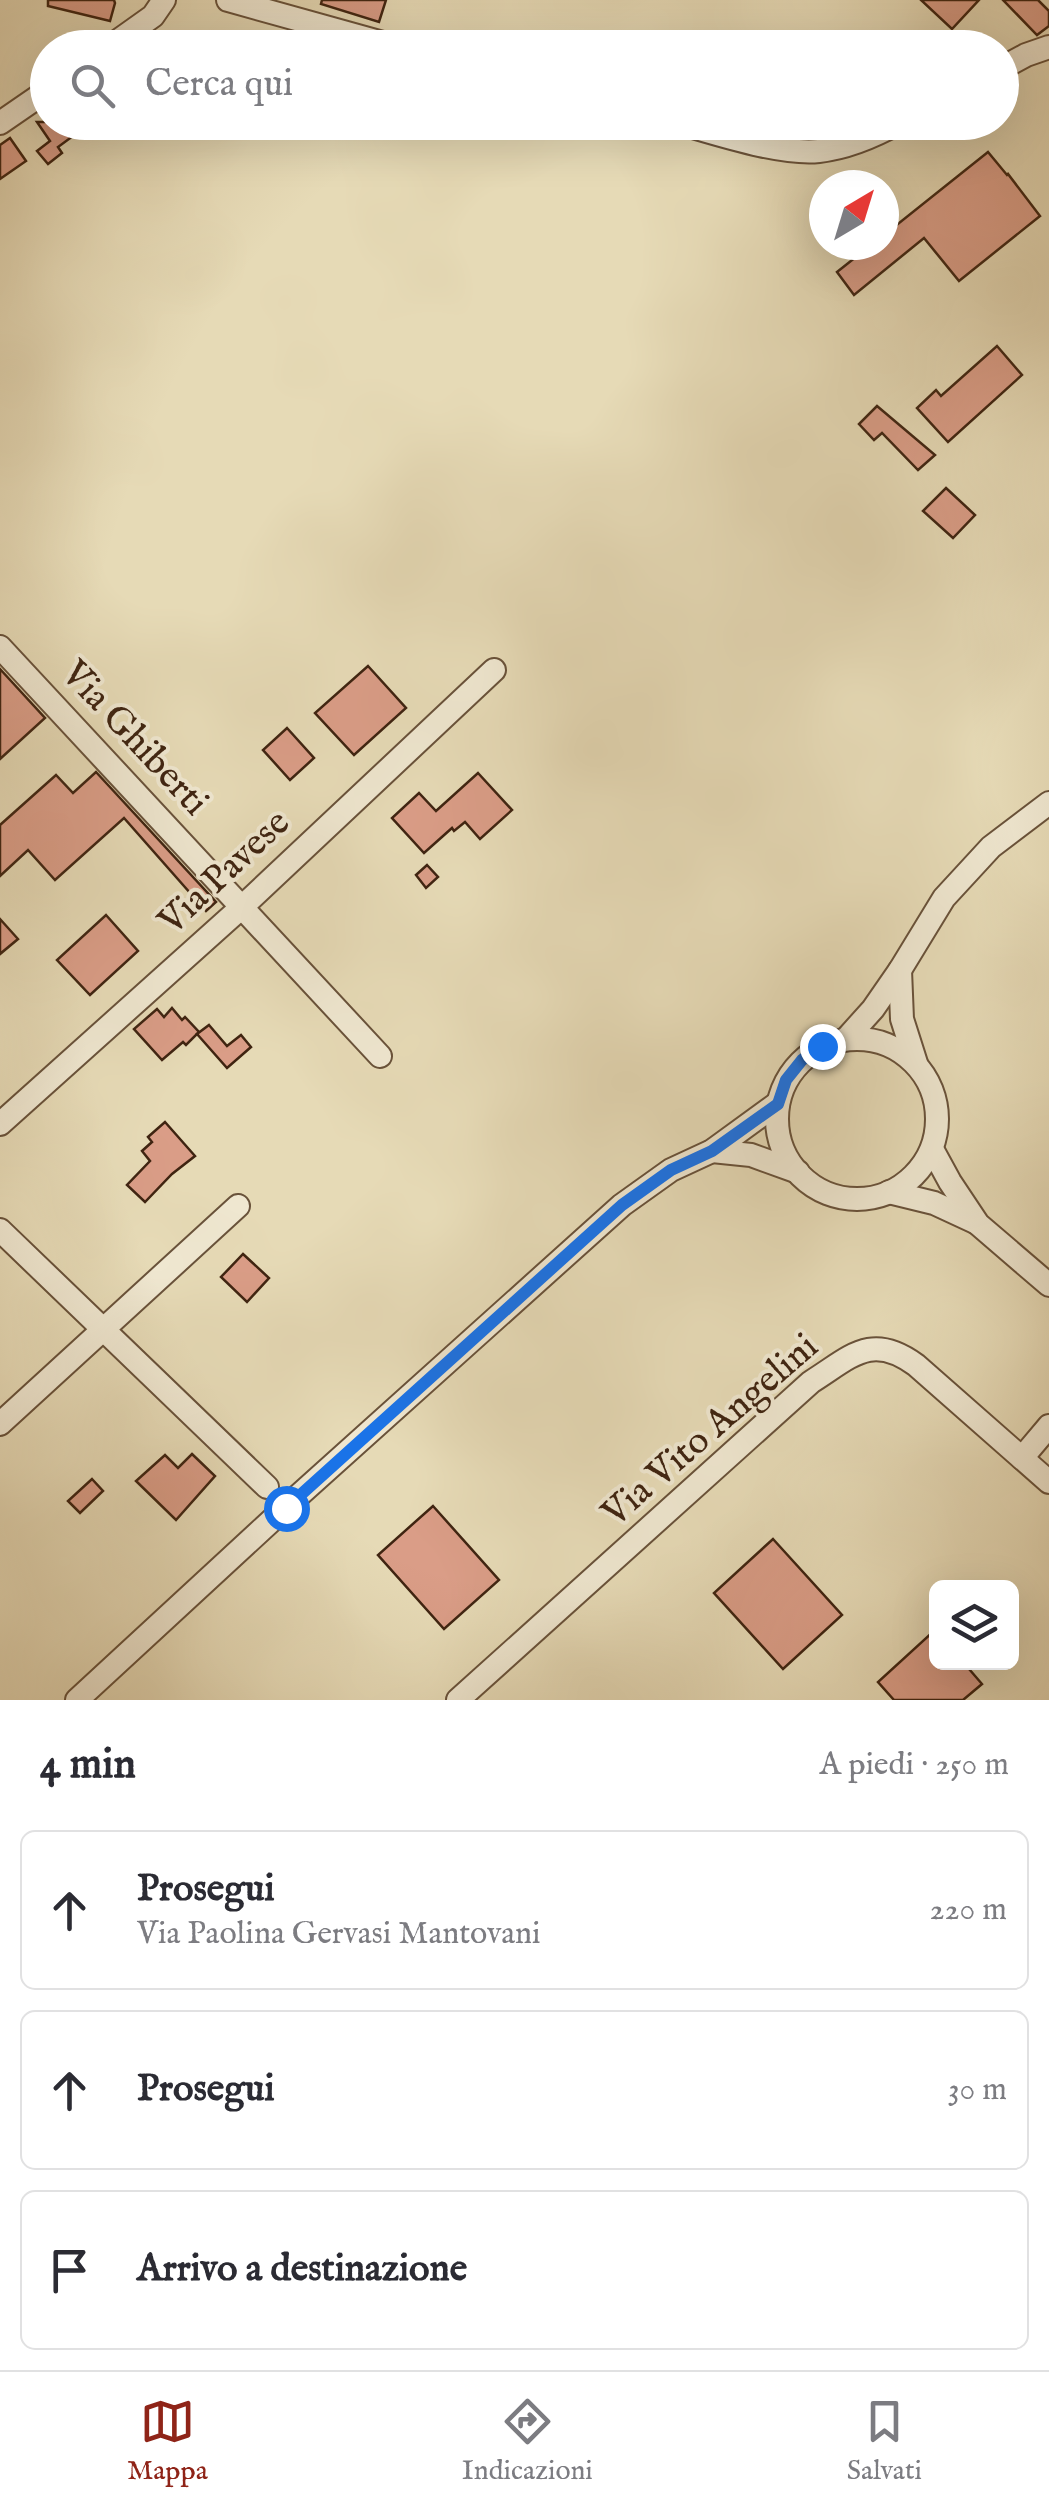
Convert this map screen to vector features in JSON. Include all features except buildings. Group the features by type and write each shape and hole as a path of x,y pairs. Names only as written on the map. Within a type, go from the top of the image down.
{"street":[{"path":"133,30 152,16 164,0"},
{"path":"228,0 336,30"},
{"path":"1019,59 1049,39"},
{"path":"1026,55 1049,48"},
{"path":"0,123 30,102"},
{"path":"742,140 772,148 819,151 862,140"},
{"name":"Via Ghiberti","path":"0,646 380,1056"},
{"name":"Via Pavese","path":"0,1124 243,906 494,670"},
{"path":"846,1038 873,1009 944,898 991,848 1049,803"},
{"path":"900,970 902,1018 916,1063 929,1082 936,1104 938,1126 932,1149 907,1182 870,1198 831,1194 813,1186 798,1172 787,1157 777,1122 786,1080 802,1060 822,1046 846,1038 871,1039 898,1049 916,1063"},
{"path":"77,1700 622,1205 671,1170 712,1151 778,1104"},
{"path":"932,1149 978,1224 1049,1286"},
{"path":"712,1151 751,1156 798,1172"},
{"path":"890,1192 934,1203 978,1224"},
{"path":"0,1424 238,1206"},
{"path":"0,1230 266,1487"},
{"name":"Via Vito Angelini","path":"458,1700 811,1382 863,1349 899,1352 916,1364 1049,1482"},
{"path":"1022,1458 1049,1426"}],"route":[{"path":"286,1508 622,1205 671,1170 712,1151 778,1104 786,1080 802,1060 822,1046"}]}
